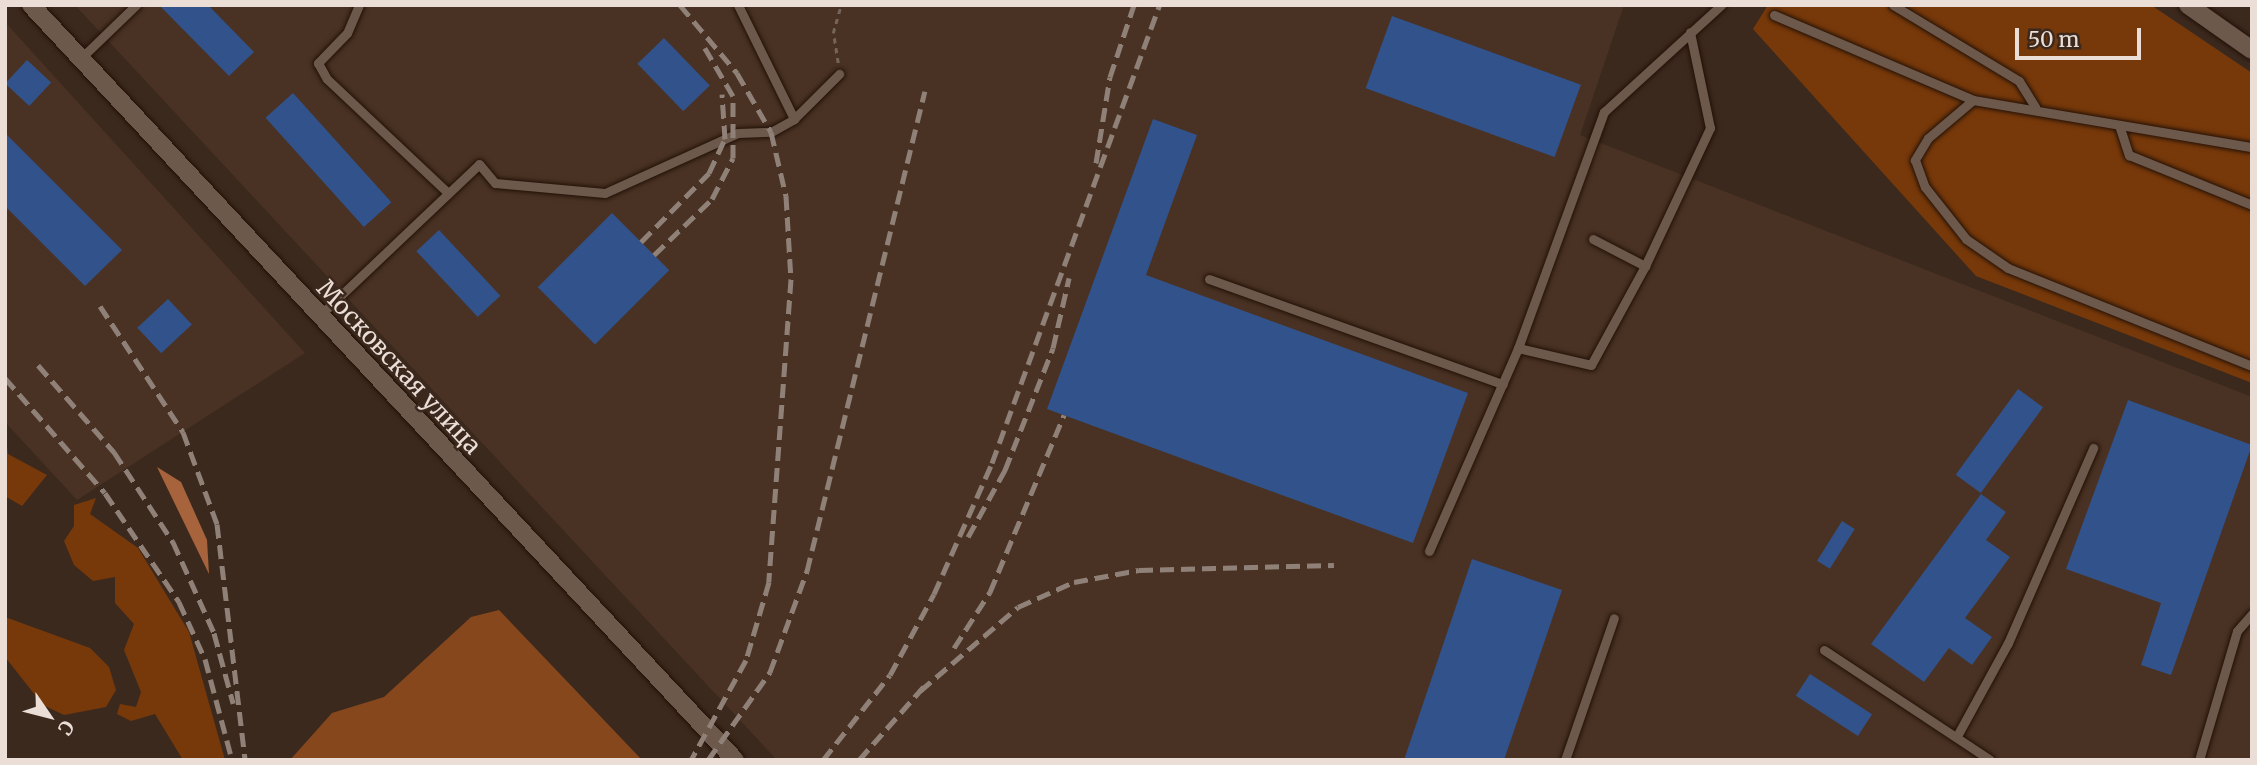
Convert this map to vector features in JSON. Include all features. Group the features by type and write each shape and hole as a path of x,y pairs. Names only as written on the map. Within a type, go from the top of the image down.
{"street":[{"name":"Московская улица","path":"31,5 318,317 735,760"},
{"path":"2188,5 2252,50"}],"lane":[{"path":"80,59 136,5"},
{"path":"359,5 347,33 318,63 327,79 448,194"},
{"path":"738,5 794,120"},
{"path":"1429,551 1518,348 1604,112 1721,5"},
{"path":"1893,5 2019,81 2035,107"},
{"path":"1774,15 1973,100 2035,107 2119,125 2252,146"},
{"path":"1518,348 1591,365 1645,266 1710,128 1690,32"},
{"path":"318,317 479,164 495,183 605,193 738,134 771,132 794,120 839,75"},
{"path":"1973,100 1928,138 1915,160 1925,187 1966,239 2008,268 2252,366"},
{"path":"2119,125 2129,155 2252,205"},
{"path":"1593,239 1645,266"},
{"path":"1209,279 1503,384"},
{"path":"1957,736 2013,633 2094,448"},
{"path":"2199,760 2237,631 2252,614"},
{"path":"1565,760 1614,618"},
{"path":"1824,650 1990,760"}],"path":[{"path":"839,75 833,33 841,5"}],"shaded area":[{"path":"75,5 1624,5 1580,135 2252,397 2252,760 777,760"},
{"path":"1768,5 2151,5 2252,73 2252,383 1976,276 1753,29"},
{"path":"5,22 305,353 77,500 5,422"},
{"path":"5,433 8,454 47,475 22,506 5,496"},
{"path":"157,467 181,482 207,540 209,574"},
{"path":"96,498 90,514 138,548 189,632 225,760 183,760 155,714 131,721 117,714 120,704 136,707 141,692 124,650 134,624 115,603 115,577 93,581 74,565 64,541 74,526 74,505"},
{"path":"499,610 642,760 290,760 332,713 384,697 471,617"},
{"path":"5,617 90,648 109,667 116,690 106,707 64,715 43,705 5,657"}],"building":[{"path":"159,5 208,5 254,52 229,76"},
{"path":"1392,16 1581,85 1555,157 1366,88"},
{"path":"664,38 710,85 683,111 637,64"},
{"path":"27,60 51,83 29,106 5,83"},
{"path":"293,93 391,202 364,227 266,118"},
{"path":"1153,119 1197,135 1146,275 1468,393 1413,543 1047,409"},
{"path":"5,133 122,250 85,286 5,206"},
{"path":"612,213 669,270 595,345 538,287"},
{"path":"439,230 500,296 478,317 416,251"},
{"path":"168,299 192,325 161,353 137,328"},
{"path":"2018,389 2043,407 1981,493 1956,475"},
{"path":"2128,400 2252,445 2171,675 2141,665 2161,603 2066,569"},
{"path":"1981,494 2006,512 1986,540 2010,557 1965,618 1992,637 1972,665 1949,648 1924,682 1871,644"},
{"path":"1842,521 1855,529 1830,569 1817,561"},
{"path":"1472,559 1562,590 1504,760 1404,760"},
{"path":"1810,674 1872,714 1858,736 1796,696"}],"railway":[{"path":"680,5 737,73 771,132 786,196 791,279 769,582 746,660 691,760"},
{"path":"1096,163 1110,77 1134,5"},
{"path":"823,760 890,675 934,594 992,463 1160,5"},
{"path":"654,255 712,199 733,158 733,96 705,48"},
{"path":"708,760 770,672 807,571 925,91"},
{"path":"641,242 709,173 725,139 722,94"},
{"path":"968,537 1005,470 1053,348 1069,278"},
{"path":"100,306 183,432 217,524 245,760"},
{"path":"38,365 114,452 173,542 214,633 233,703"},
{"path":"5,378 105,493 179,602 205,659 232,760"},
{"path":"954,648 990,592 1064,415"},
{"path":"920,691 1018,607 1074,582 1139,570 1334,565"},
{"path":"859,760 926,684"}]}
